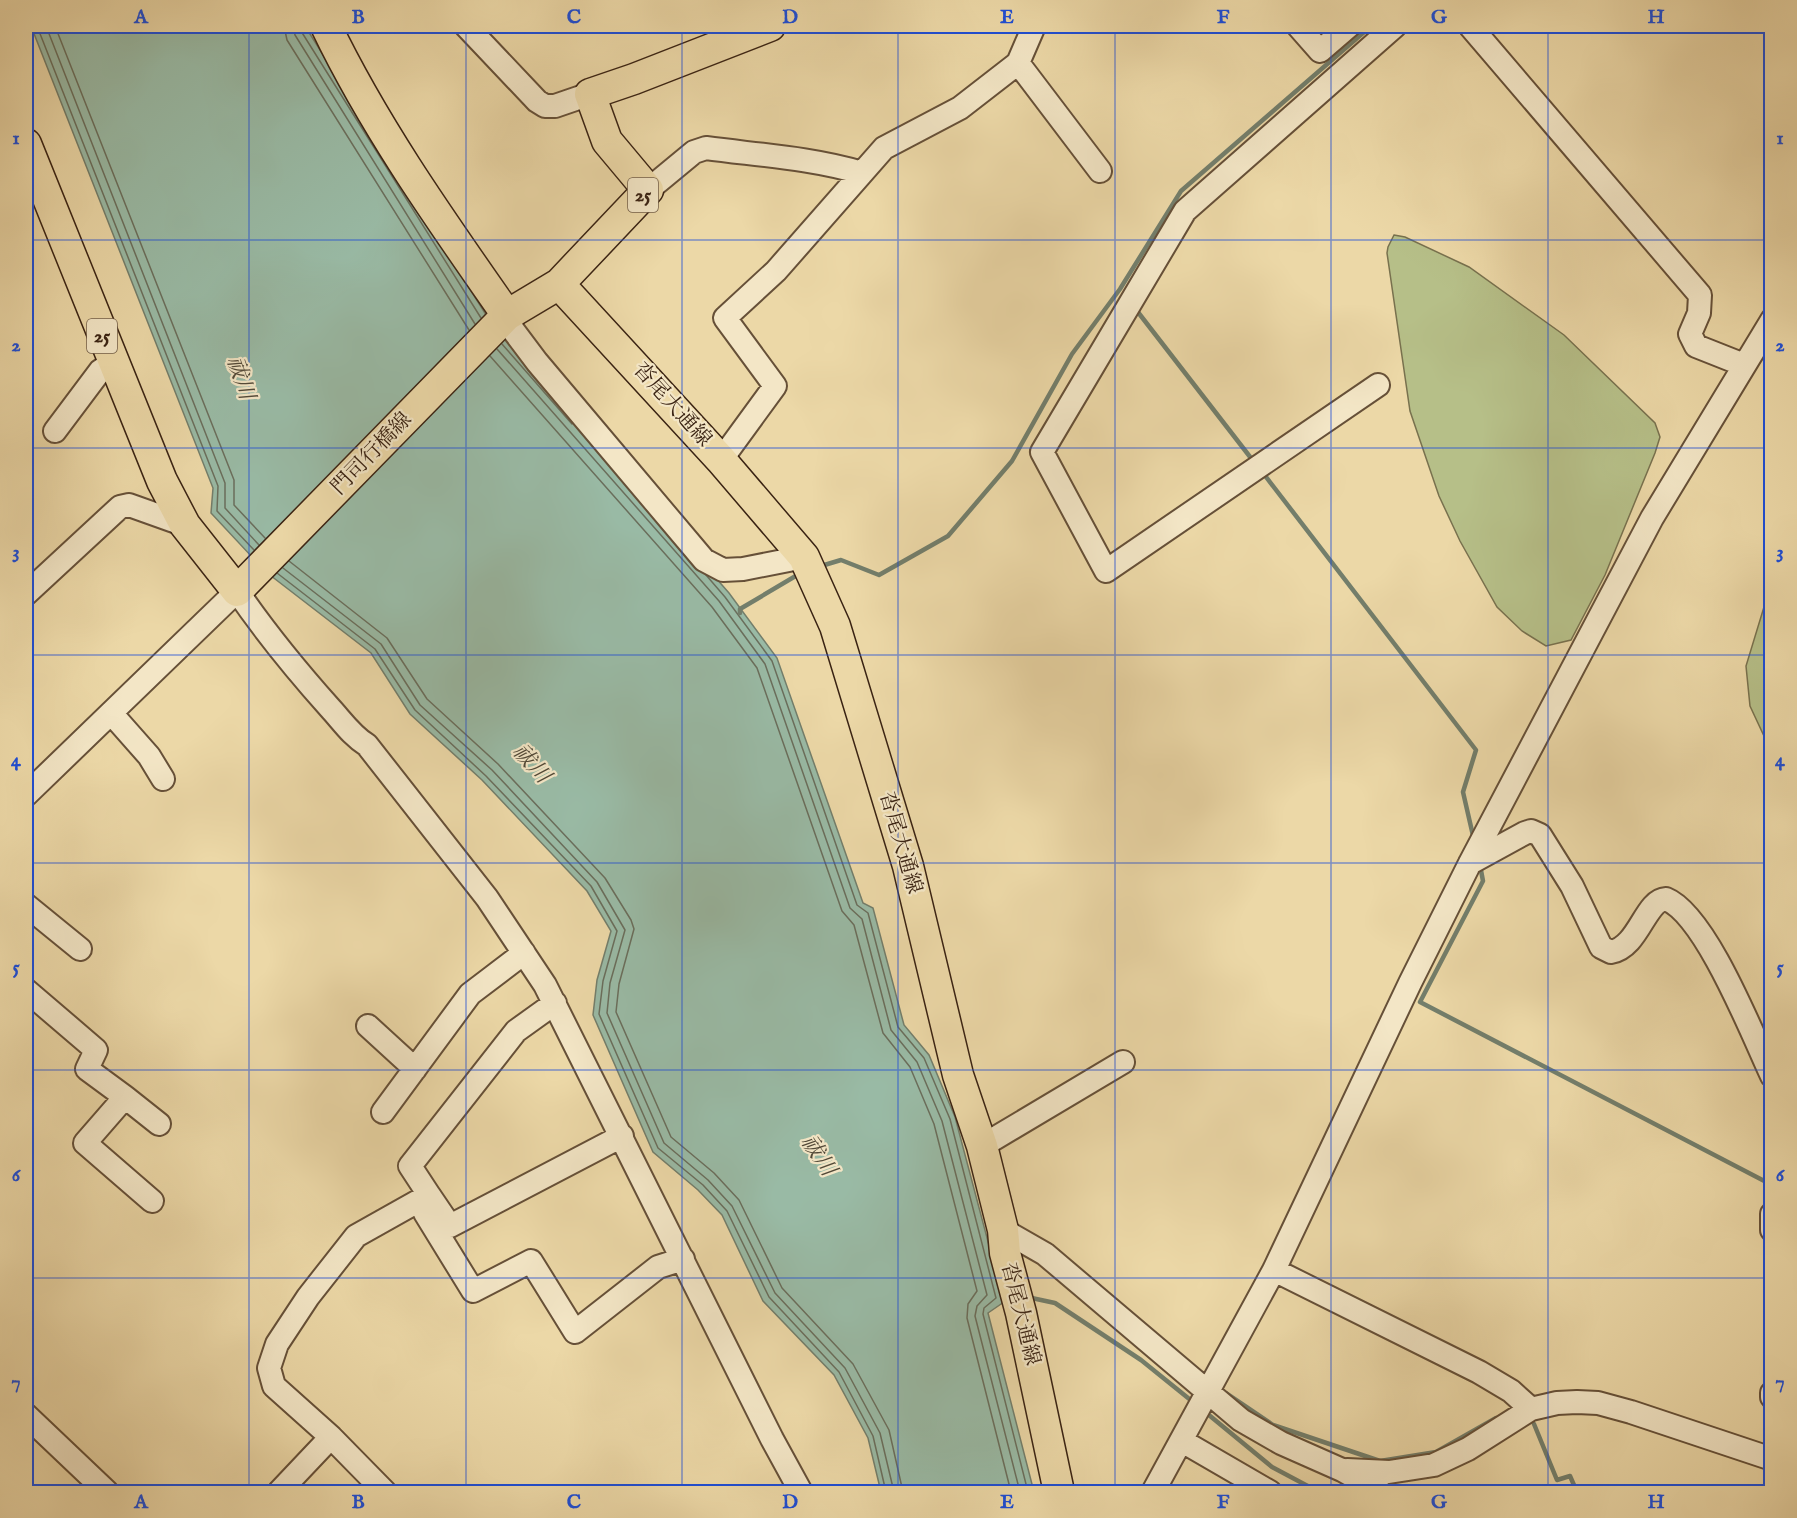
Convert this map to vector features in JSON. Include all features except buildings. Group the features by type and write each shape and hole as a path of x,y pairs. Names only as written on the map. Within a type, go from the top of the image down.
{"main road":[{"path":"326,26 347,68 379,122 504,318"},
{"path":"590,94 770,26"},
{"name":"25","path":"590,94 607,141 648,190"},
{"name":"25","path":"26,144 162,481 185,525 243,585"},
{"name":"門司行橋線","path":"243,585 504,318 560,284 648,190"},
{"name":"沓尾大通線","path":"560,284 721,460 804,557 835,626 908,866 958,1075 982,1146 1059,1492"}],"street":[{"path":"466,26 545,106 555,106 590,94"},
{"path":"721,460 775,386 725,318 776,271 884,148 960,108 1018,63 1034,26"},
{"path":"1298,26 1340,73"},
{"path":"1320,51 1349,26"},
{"path":"1378,385 1106,571 1042,452 1185,211 1395,26"},
{"path":"1470,26 1700,295 1699,313 1690,334 1696,346 1744,365"},
{"path":"1018,63 1100,171"},
{"path":"648,190 694,152 706,148 843,167 862,173"},
{"path":"504,318 537,362 704,560 723,570 743,569 804,557"},
{"path":"1153,1492 1274,1270 1410,982 1470,863 1652,518 1772,320"},
{"path":"55,431 100,371 113,362"},
{"path":"26,594 120,507 129,505 185,525"},
{"path":"26,795 243,585 258,622 358,740 367,745 487,898 545,985 772,1439 801,1492"},
{"path":"111,713 149,756 163,779"},
{"path":"1470,863 1525,833 1531,831 1540,835 1572,886 1601,947 1611,952 1623,947 1633,938 1656,902 1666,899 1674,902 1681,908 1715,955 1772,1076"},
{"path":"26,904 80,949"},
{"path":"383,1112 470,994 524,953"},
{"path":"26,990 96,1050 87,1068 159,1124"},
{"path":"555,1003 516,1031 410,1166 423,1198 473,1291 531,1261 575,1332 658,1266 683,1259"},
{"path":"369,1026 415,1069"},
{"path":"982,1146 1123,1062"},
{"path":"125,1097 86,1143 152,1201"},
{"path":"423,1198 450,1226 622,1136"},
{"path":"386,1492 331,1437 274,1386 268,1368 277,1344 308,1297 356,1236 423,1198"},
{"path":"1772,1215 1772,1230"},
{"path":"1004,1242 1045,1254 1205,1396 1241,1420 1281,1443 1342,1470 1381,1492"},
{"path":"1274,1270 1479,1372 1511,1391 1531,1409"},
{"path":"1342,1470 1389,1472 1434,1465 1468,1449 1531,1409 1557,1403 1598,1403 1772,1459"},
{"path":"26,1416 107,1492"},
{"path":"279,1492 331,1437"},
{"path":"1183,1438 1270,1492"}],"green space":[{"path":"1394,235 1405,237 1469,267 1564,335 1655,423 1660,437 1655,453 1605,575 1571,640 1546,646 1522,631 1497,607 1460,541 1439,496 1410,411 1387,253"},
{"path":"1771,584 1772,751 1750,706 1746,666"}],"water":[{"name":"祓川","path":"31,26 305,26 488,318 729,593 777,658 863,903 873,908 904,1025 929,1055 955,1117 1004,1302 988,1313 1034,1492 881,1492 868,1438 834,1375 763,1301 722,1215 698,1190 653,1152 593,1015 597,980 611,931 587,891 482,780 410,714 371,653 266,572 211,513 213,488"}],"waterway":[{"path":"821,566 841,560 879,575 948,536 1012,461 1072,354 1120,289 1181,191 1371,26"},
{"path":"1134,307 1254,462"},
{"path":"1263,473 1476,750 1463,792 1474,840"},
{"path":"740,613 740,609 799,574"},
{"path":"1480,865 1483,881 1420,1002 1772,1185"},
{"path":"1027,1297 1055,1303 1141,1360 1193,1402"},
{"path":"1226,1393 1273,1425 1380,1461 1436,1452 1496,1418"},
{"path":"1204,1411 1272,1467 1319,1492"},
{"path":"1534,1424 1557,1480 1570,1476 1577,1492"}]}
